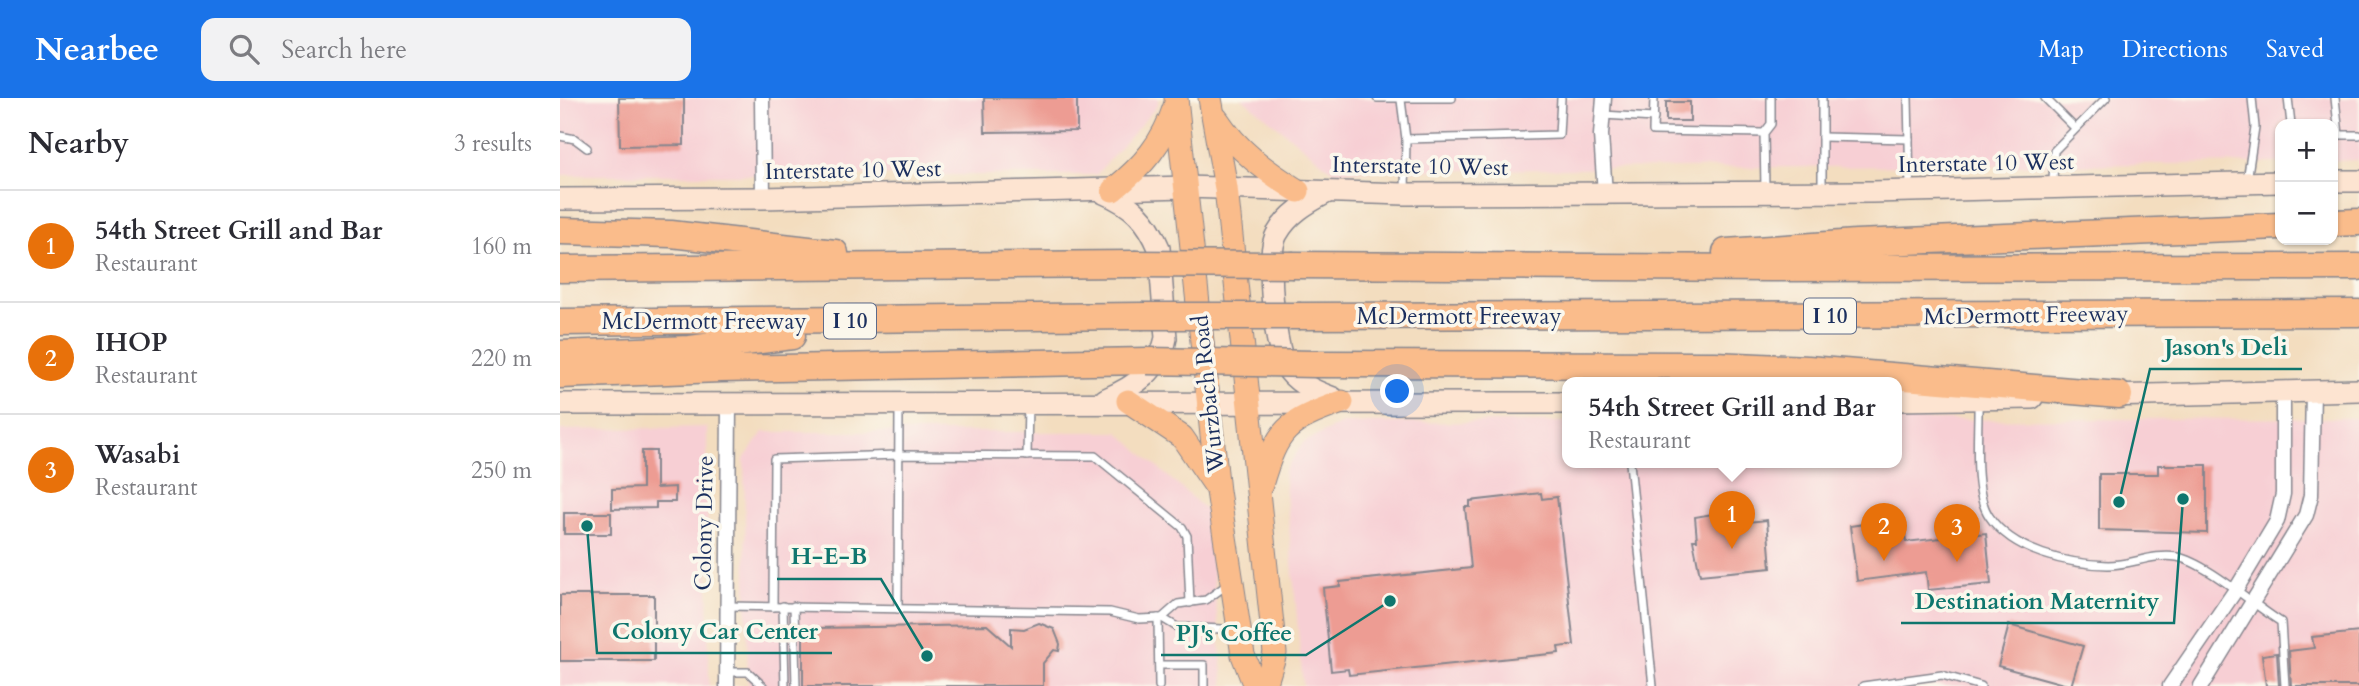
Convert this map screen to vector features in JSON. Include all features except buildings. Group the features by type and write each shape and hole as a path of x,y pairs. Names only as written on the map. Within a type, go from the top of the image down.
{"highway":[{"path":"2338,223 2359,222"},
{"path":"1528,266 1856,243 2275,226"},
{"path":"560,231 671,234 759,242 927,265"},
{"name":"McDermott Freeway","path":"560,269 1134,264 2359,267"},
{"name":"McDermott Freeway","path":"560,322 1141,316 2359,313"},
{"path":"560,354 690,349 929,319"},
{"path":"560,375 721,369 1147,361 1715,365 1808,369 2119,395"}],"main road":[{"name":"Wurzbach Road","path":"1176,100 1218,491 1233,578 1242,655 1255,686"},
{"path":"1101,401 1140,381 1157,363 1166,338 1159,248 1154,235 1142,215 1107,191 1144,163 1156,148 1176,100"},
{"name":"Wurzbach Road","path":"1212,106 1226,188 1275,653 1265,686"},
{"path":"1212,106 1242,150 1298,191"},
{"path":"2338,181 2359,181"},
{"name":"Interstate 10 West","path":"560,199 763,198 1186,187 1405,194 1605,194 1910,191 2275,182"},
{"path":"1328,192 1290,217 1276,234 1270,251 1279,349 1285,366 1304,385 1342,402"},
{"path":"1902,400 2359,390"},
{"path":"560,404 899,405 1207,400 1562,403"},
{"path":"1128,401 1182,437 1218,491"},
{"path":"1258,495 1272,448 1280,436 1294,421 1342,402"}],"street":[{"path":"762,98 763,198"},
{"path":"1604,98 1602,115 1605,194"},
{"path":"2170,686 2235,591 2277,521 2283,494 2283,390"},
{"path":"2201,686 2306,515 2311,495 2313,390"},
{"name":"Colony Drive","path":"727,679 729,403"}],"lane":[{"path":"1377,98 1448,98"},
{"path":"1406,139 1559,135 1561,98"},
{"path":"1654,98 1653,131 1764,133"},
{"path":"1765,193 1764,133 1771,124 1771,98"},
{"path":"1822,98 1822,192"},
{"path":"1908,98 1910,191"},
{"path":"2045,98 2075,128"},
{"path":"2053,188 2054,151 2106,98"},
{"path":"2247,183 2255,127 2252,98"},
{"path":"2288,98 2290,119"},
{"path":"2335,98 2336,119"},
{"path":"1401,100 1406,139 1405,194"},
{"path":"1602,115 1654,118"},
{"path":"2338,135 2359,135"},
{"path":"560,136 575,139 587,148"},
{"path":"1822,137 1909,139"},
{"path":"1978,399 1979,482 1987,515 2006,534 2039,553 2079,563 2112,565 2142,558 2178,557 2281,622 2285,686"},
{"path":"1027,456 1028,403"},
{"path":"898,609 899,405"},
{"path":"772,607 774,459 899,456 1095,456 1182,527 1187,536 1190,603"},
{"path":"1631,468 1653,686"},
{"path":"1158,686 1160,618 1178,604 1206,600 1222,591 1233,578"},
{"path":"726,606 1110,612 1139,619 1160,618 1177,626 1222,629 1237,639 1242,655"},
{"path":"783,606 785,686"},
{"path":"794,606 796,686"},
{"path":"1158,665 1204,665 1204,686"},
{"path":"727,679 747,672 763,686"},
{"path":"1863,686 1942,675 1981,686"}],"shaded area":[{"path":"560,98 1158,98 1158,105 1096,175 560,175"},
{"path":"1242,98 2359,98 2359,160 2338,161 2338,119 2275,119 2275,163 1333,171"},
{"path":"2359,418 2359,686 1303,686 1284,471 1303,443 1342,423 1562,422 1562,468 1902,468 1902,420"},
{"path":"707,427 709,686 560,686 560,430"},
{"path":"763,432 1118,432 1207,511 1224,686 748,686 744,459"}],"place":[{"name":"Destination Maternity","path":"2183,499"},
{"name":"Jason's Deli","path":"2119,502"},
{"name":"Colony Car Center","path":"587,526"},
{"name":"54th Street Grill and Bar","path":"1732,549"},
{"name":"IHOP","path":"1884,561"},
{"name":"Wasabi","path":"1957,562"},
{"name":"PJ's Coffee","path":"1390,601"},
{"name":"H-E-B","path":"927,656"}]}
